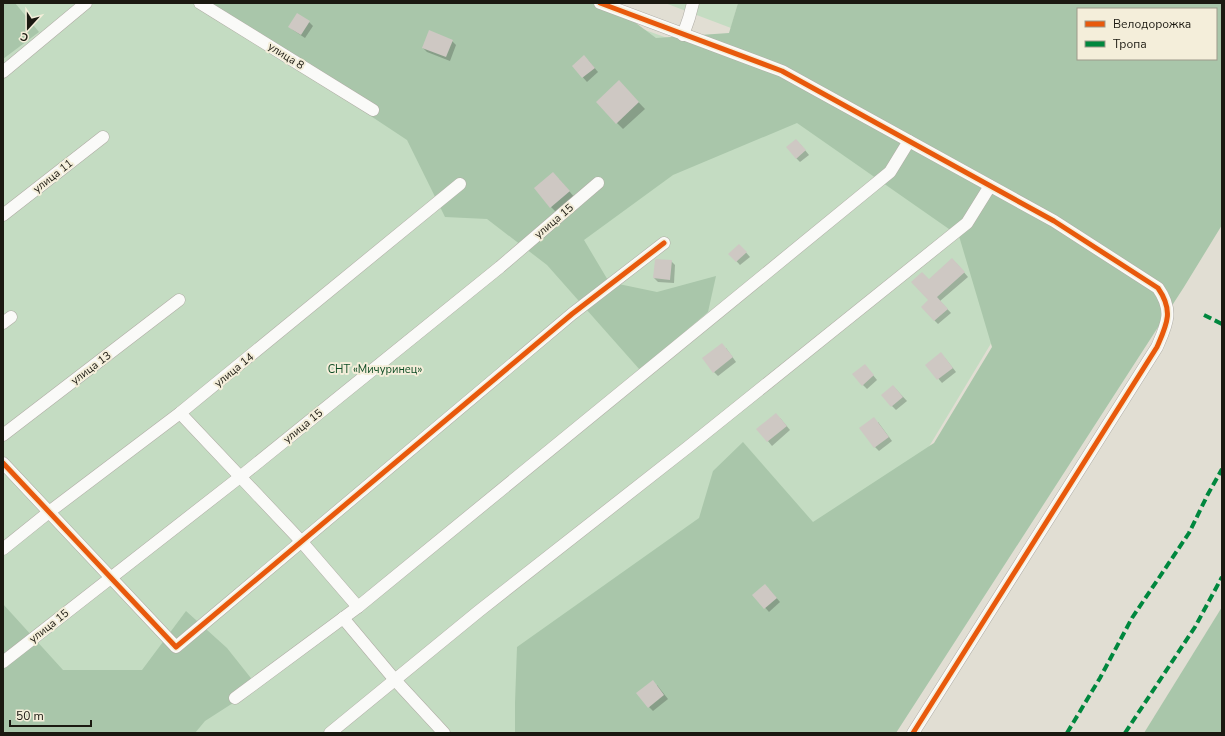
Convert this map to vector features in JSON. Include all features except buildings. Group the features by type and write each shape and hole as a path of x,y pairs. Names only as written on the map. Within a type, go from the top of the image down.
{"street":[{"path":"3,72 86,3"},
{"name":"улица 8","path":"200,3 373,110"},
{"path":"600,3 782,71 1054,221 1158,288 1164,297 1168,310 1166,326 1157,347 913,733"},
{"path":"683,34 693,3"},
{"name":"улица 11","path":"3,215 103,137"},
{"path":"235,698 358,607 890,172 909,141"},
{"name":"улица 15","path":"3,662 240,477 500,267 598,183"},
{"name":"улица 14","path":"3,549 49,512 180,413 460,184"},
{"path":"330,733 479,611 688,447 967,223 990,186"},
{"path":"3,463 176,647 572,314 664,243"},
{"name":"улица 13","path":"3,435 179,300"},
{"path":"180,413 301,541 358,607"},
{"path":"343,618 395,680 444,733"}],"green space":[{"name":"СНТ «Мичуринец»","path":"3,3 569,3 749,67 1055,237 757,733 3,733"},
{"path":"3,3 15,3 39,32 3,59"},
{"path":"200,3 609,3 656,38 729,33 738,3 1222,3 1222,225 1184,287 896,733 515,733 517,647 699,518 713,471 743,442 813,522 934,443 992,347 959,236 797,123 673,175 584,240 609,282 657,292 716,276 708,312 640,370 547,265 487,219 445,217 407,140"},
{"path":"665,3 738,3 731,28"},
{"path":"3,604 63,670 142,670 186,611 227,648 258,687 205,721 195,733 3,733"},
{"path":"1222,607 1222,733 1144,733"}],"marked path":[{"path":"1204,315 1222,324"},
{"path":"1067,733 1100,678 1132,618 1189,533 1222,469"},
{"path":"1125,733 1195,627 1222,577"}],"cycle path":[{"path":"600,3 782,71 1054,221 1158,288 1163,296 1166,304 1167,318 1164,331 1157,347 913,733"},
{"path":"3,463 176,647 572,314 664,243"}]}
